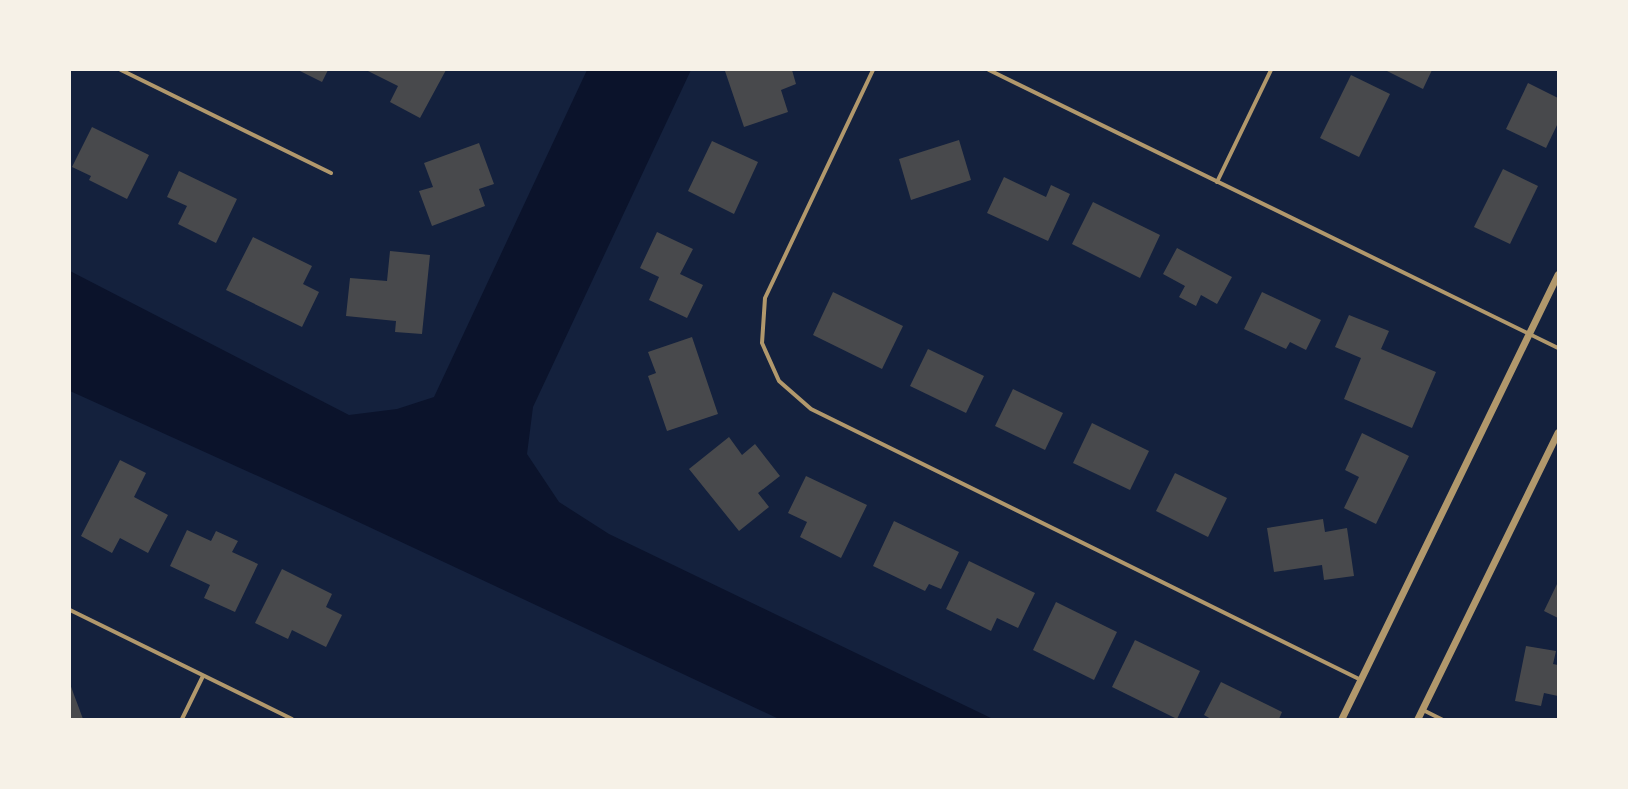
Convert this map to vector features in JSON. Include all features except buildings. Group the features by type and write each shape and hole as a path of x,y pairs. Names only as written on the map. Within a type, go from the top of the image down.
{"street":[{"path":"121,70 331,173"},
{"path":"873,70 765,298 762,343 779,381 810,408 1361,680"},
{"path":"989,70 1558,348"},
{"path":"1217,182 1270,70"},
{"path":"1342,719 1558,275"},
{"path":"1418,719 1558,433"},
{"path":"70,610 292,719"},
{"path":"182,719 203,676"},
{"path":"1423,710 1441,719"}],"water":[{"path":"587,70 691,70 533,407 527,454 559,502 609,534 993,719 779,719 335,511 70,391 70,271 349,415 397,409 434,397"}]}
